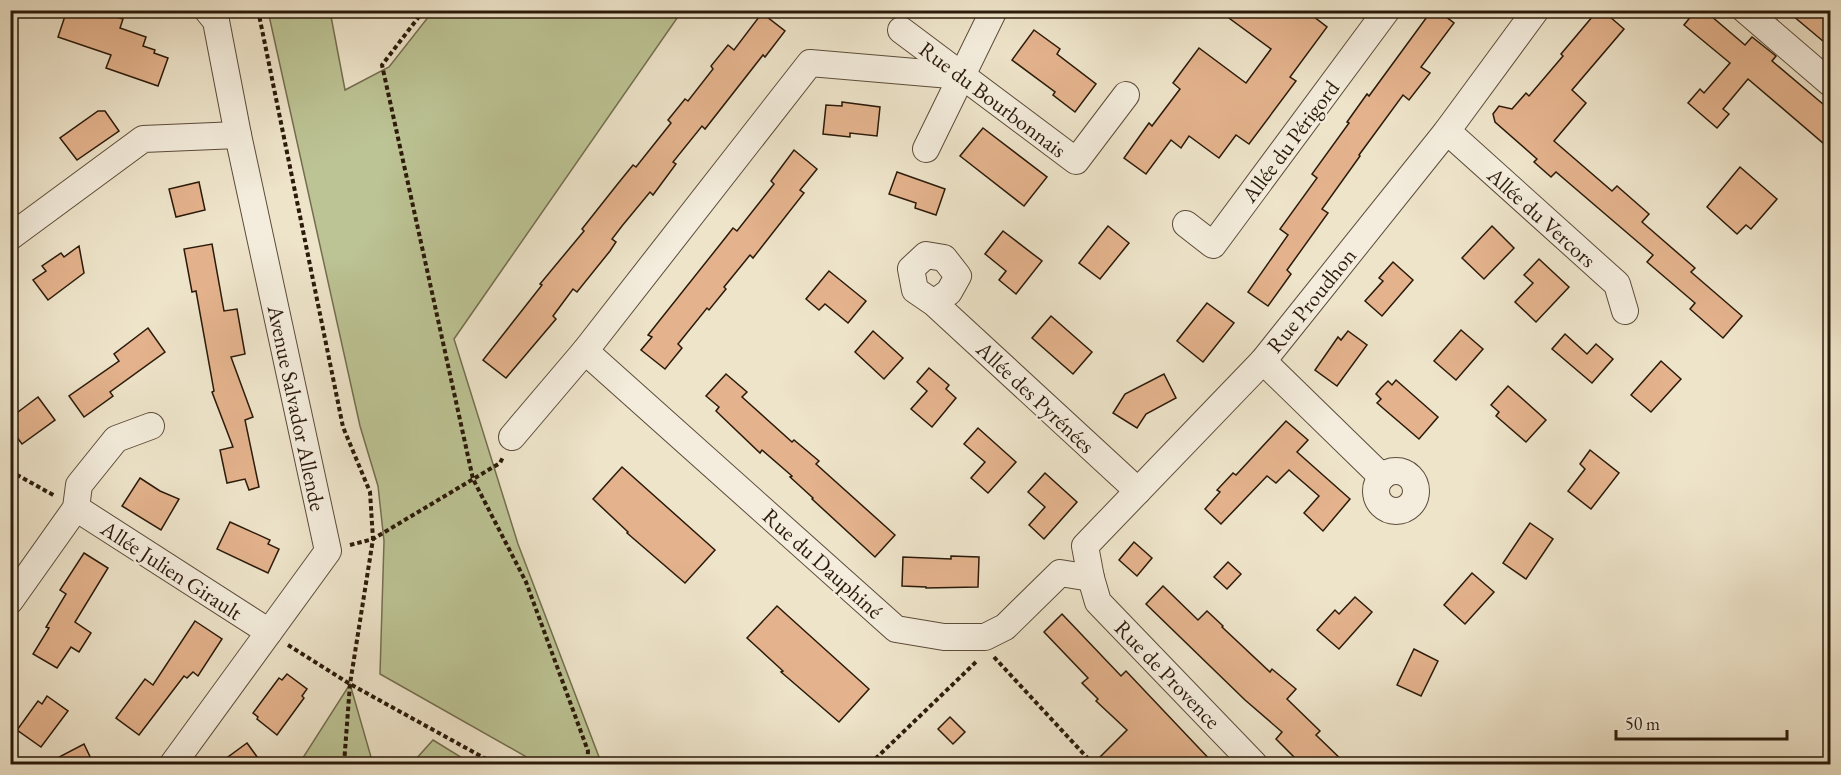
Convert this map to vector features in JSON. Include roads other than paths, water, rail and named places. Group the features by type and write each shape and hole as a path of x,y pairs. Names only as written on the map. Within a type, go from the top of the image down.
{"street":[{"name":"Avenue Salvador Allende","path":"207,10 216,21 238,135 328,551 269,632"},
{"path":"926,149 994,10"},
{"name":"Allée du Périgord","path":"1186,224 1213,244 1387,10"},
{"name":"Rue Proudhon","path":"1091,578 1085,546 1263,361 1447,131 1536,10"},
{"path":"1745,10 1830,83"},
{"name":"Rue du Bourbonnais","path":"901,30 1076,161 1126,95"},
{"path":"512,437 585,351 810,63 963,76"},
{"name":"Allée du Vercors","path":"1447,131 1617,284 1625,311"},
{"path":"10,237 143,140 238,135"},
{"name":"Allée des Pyrénées","path":"934,303 1138,491"},
{"name":"Rue du Dauphiné","path":"585,351 896,629 986,644 1059,573 1091,578"},
{"path":"1263,361 1382,477"},
{"name":"Allée Julien Girault","path":"10,601 76,508 79,485 116,439 152,426"},
{"name":"Allée Julien Girault","path":"76,508 269,632"},
{"name":"Rue de Provence","path":"1091,578 1098,602 1254,765"},
{"path":"173,765 269,632"}]}
